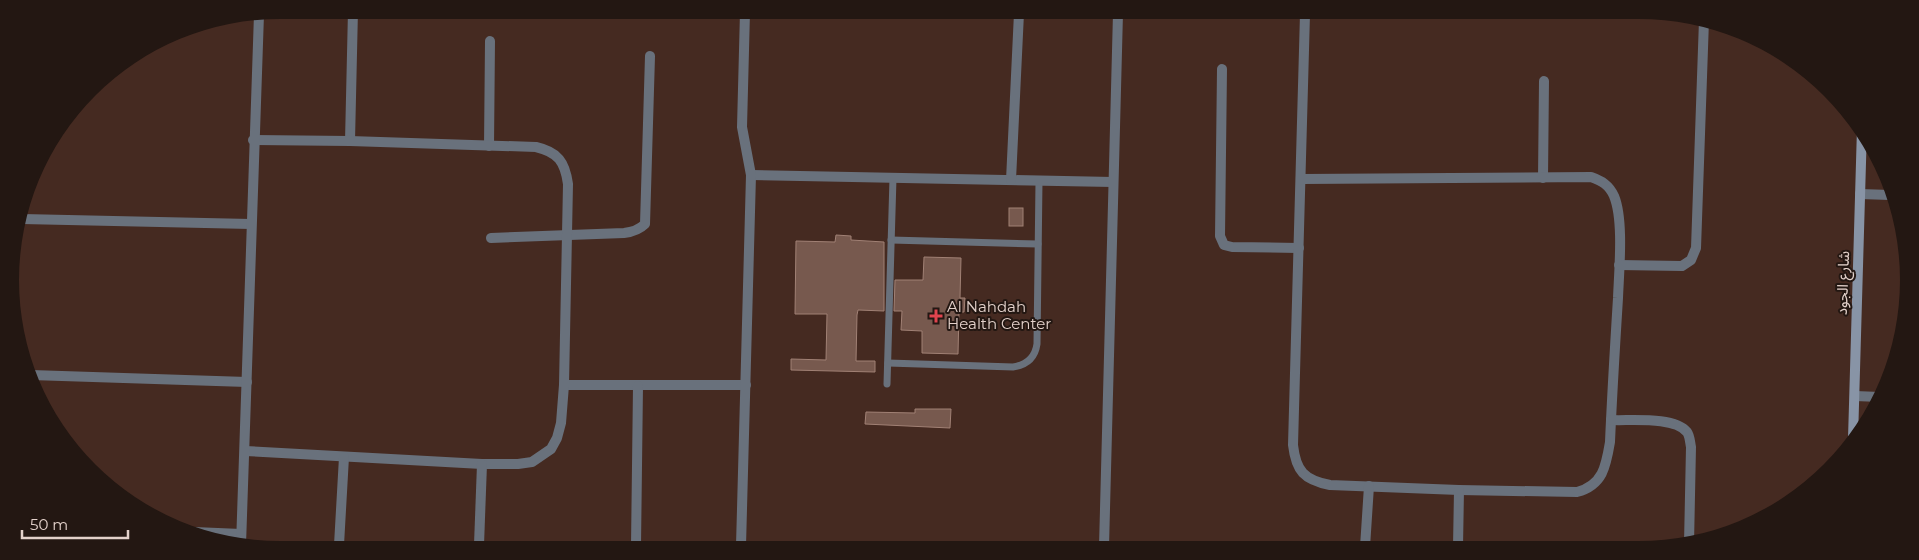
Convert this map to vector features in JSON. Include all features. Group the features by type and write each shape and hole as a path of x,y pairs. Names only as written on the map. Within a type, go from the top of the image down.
{"main road":[{"name":"شارع الجود","path":"1853,429 1861,143"}],"street":[{"path":"350,141 353,19"},
{"path":"742,541 751,175 742,127 745,19"},
{"path":"1011,180 1020,19"},
{"path":"1104,541 1118,19"},
{"path":"1302,179 1591,177 1602,181 1609,187 1614,196 1618,212 1619,265 1610,442 1604,471 1598,481 1589,489 1577,492 1459,490 1330,485 1315,482 1306,477 1300,470 1294,458 1293,444 1302,179 1305,19"},
{"path":"241,538 258,20"},
{"path":"1619,265 1682,266 1691,260 1696,248 1704,27"},
{"path":"489,146 490,41"},
{"path":"491,238 633,232 645,224 650,56"},
{"path":"1222,69 1220,236 1224,245 1232,247 1300,248"},
{"path":"1542,178 1544,80"},
{"path":"245,451 482,464 532,462 551,449 557,438 561,422 564,385 568,235 568,184 566,172 556,155 548,150 536,147 253,140"},
{"path":"751,175 1113,182"},
{"path":"1860,194 1886,195"},
{"path":"26,219 251,224"},
{"path":"37,375 247,382"},
{"path":"564,385 746,385"},
{"path":"636,541 638,386"},
{"path":"1854,396 1873,397"},
{"path":"1611,420 1665,422 1679,425 1688,433 1691,447 1689,536"},
{"path":"339,541 344,457"},
{"path":"479,541 482,464"},
{"path":"1365,541 1369,486"},
{"path":"1458,541 1459,490"},
{"path":"216,533 241,534"}],"lane":[{"path":"887,384 893,178"},
{"path":"888,363 1013,367 1027,363 1036,351 1037,344 1039,181"},
{"path":"891,240 1038,244"}],"building":[{"path":"1009,208 1023,208 1023,226 1009,226"},
{"path":"836,235 851,236 851,240 884,242 884,311 858,310 857,315 856,361 875,361 875,372 791,370 791,359 826,360 827,314 795,314 796,241 835,242"},
{"path":"924,257 961,258 960,298 965,298 964,312 959,312 958,354 922,353 922,331 901,330 902,311 894,311 895,280 923,280"},
{"path":"915,409 951,409 950,428 865,424 866,412 915,413"}],"place":[{"name":"Al Nahdah Health Center","path":"936,316"}]}
